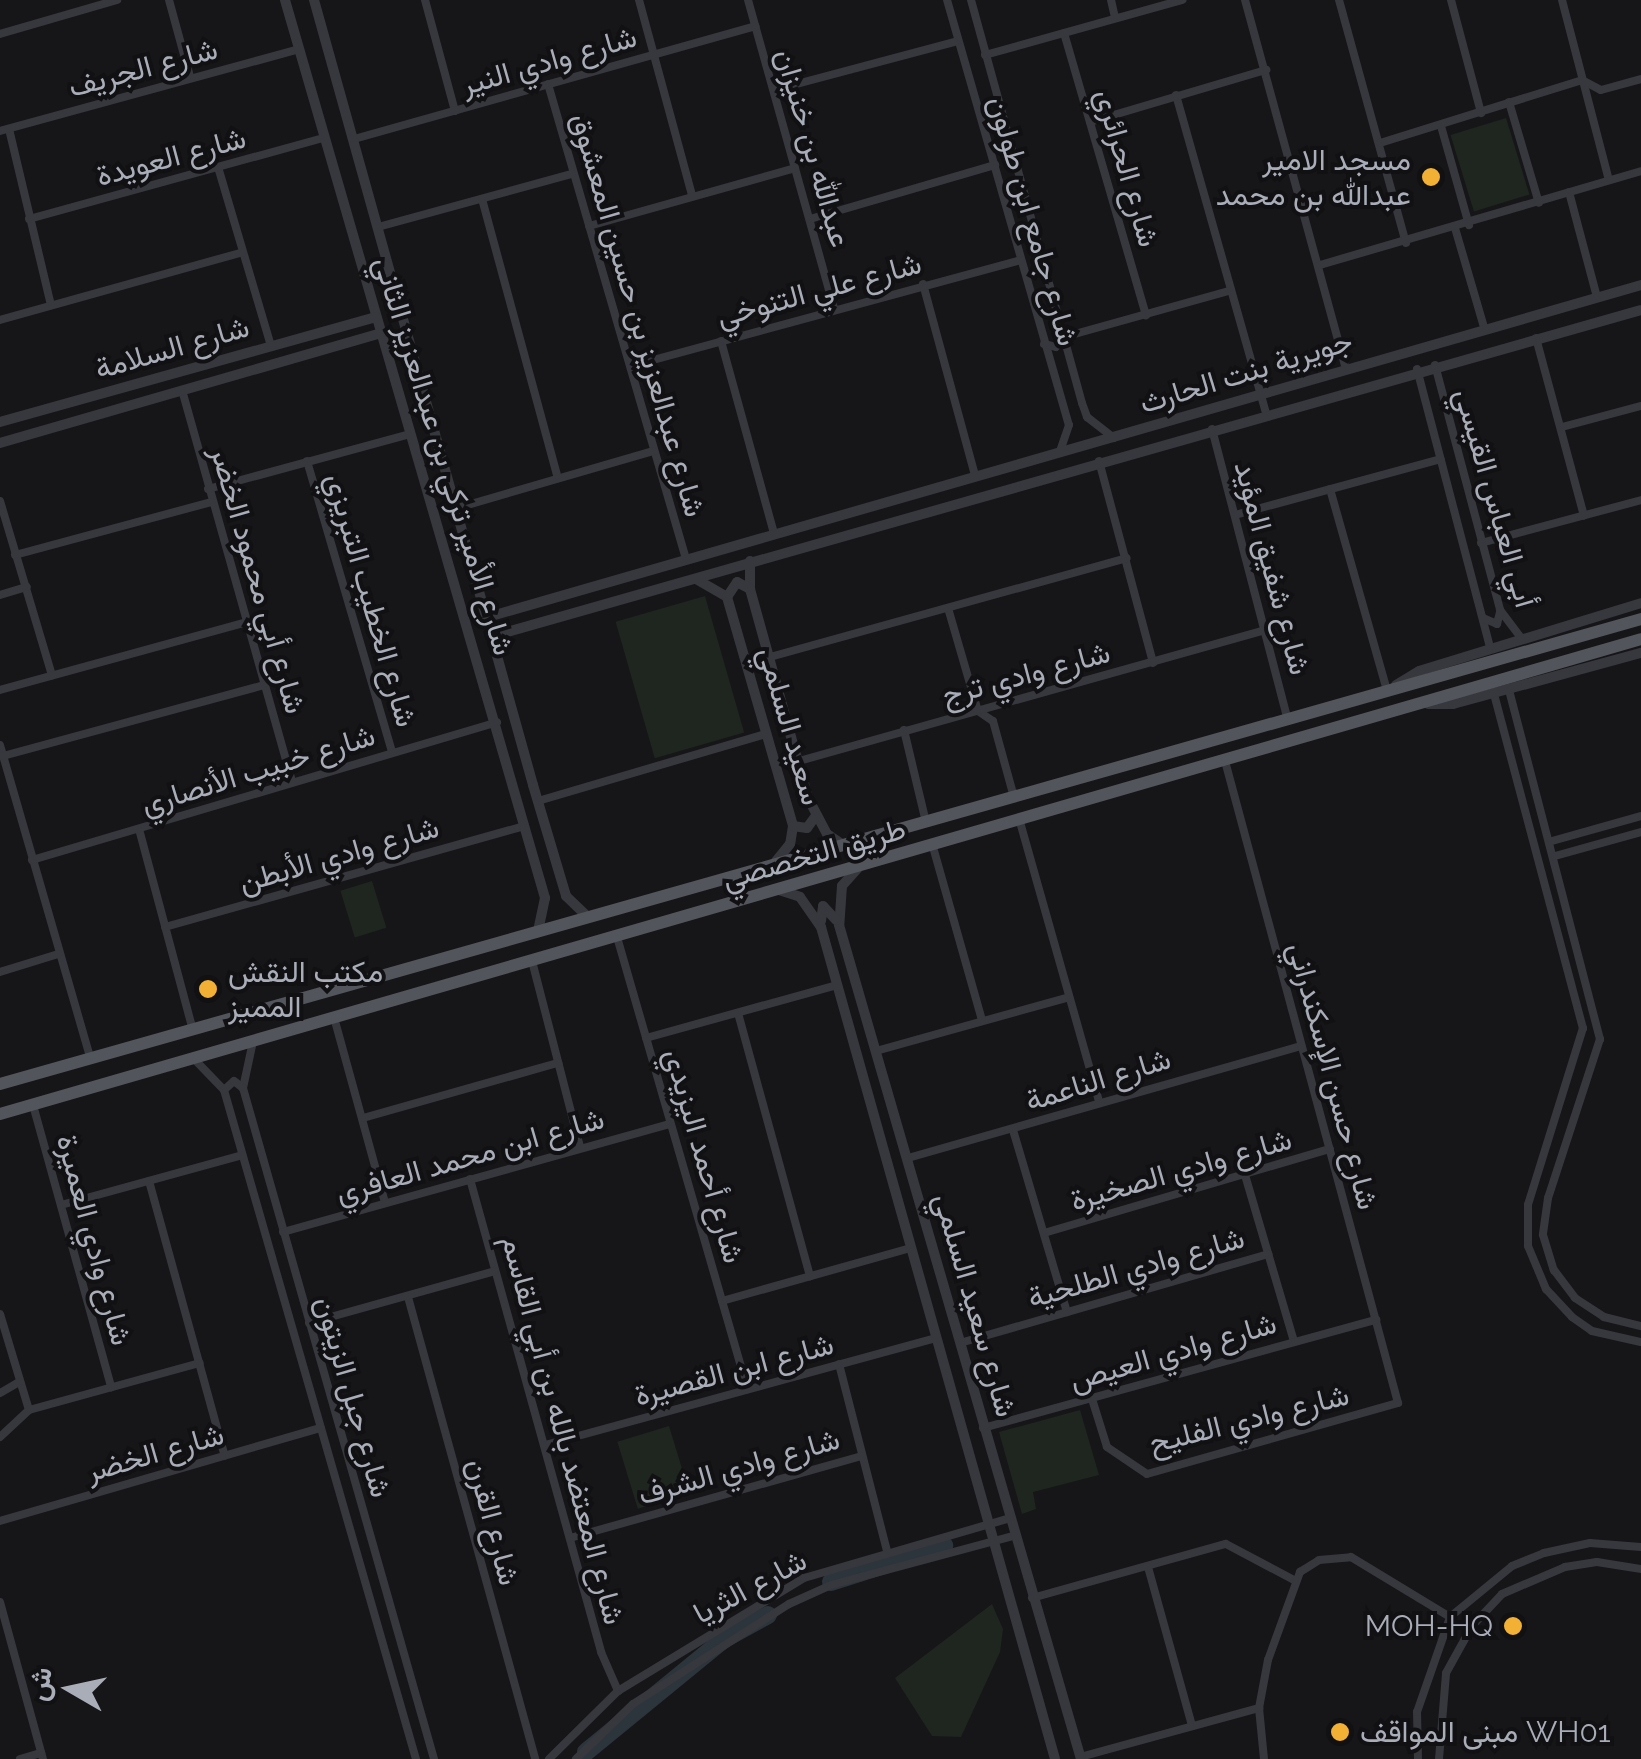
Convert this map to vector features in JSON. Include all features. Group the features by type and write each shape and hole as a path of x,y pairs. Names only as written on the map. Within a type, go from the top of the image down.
{"main road":[{"name":"طريق التخصصي","path":"0,1084 538,927 926,822 1641,619"},
{"name":"طريق التخصصي","path":"0,1114 252,1046 532,961 1427,704 1641,638"}],"street":[{"path":"0,34 88,4 117,0"},
{"path":"169,0 190,77"},
{"name":"شارع الأمير تركي بن عبدالعزيز الثاني","path":"286,0 545,898 538,927"},
{"name":"شارع الأمير تركي بن عبدالعزيز الثاني","path":"314,0 566,896"},
{"path":"426,0 455,111"},
{"path":"639,0 692,195"},
{"name":"عبدالله بن خنيزان","path":"748,0 834,308"},
{"name":"شارع جامع ابن طولون","path":"947,0 1069,426 1058,453"},
{"name":"شارع جامع ابن طولون","path":"971,0 1088,417 1114,438"},
{"path":"1111,0 1116,18"},
{"path":"985,55 1182,0"},
{"path":"1244,0 1346,368"},
{"path":"1339,0 1406,242"},
{"path":"1451,0 1481,113"},
{"path":"1562,0 1609,180"},
{"name":"شارع وادي النير","path":"354,139 755,26"},
{"name":"شارع الحرائري","path":"1064,33 1146,315"},
{"path":"774,90 958,41"},
{"name":"شارع الجريف","path":"4,130 299,49"},
{"path":"1090,122 1266,70"},
{"path":"1380,143 1582,80 1601,90 1641,79"},
{"name":"شارع عبدالعزيز بن حسين المعشوق","path":"548,84 686,558"},
{"path":"1176,95 1266,413"},
{"path":"1509,102 1539,204"},
{"path":"1441,126 1468,225"},
{"path":"4,130 51,304"},
{"name":"شارع العويدة","path":"29,219 324,138"},
{"path":"810,219 996,165"},
{"path":"218,167 275,363"},
{"path":"589,226 795,168"},
{"path":"1320,265 1468,225 1641,171"},
{"path":"378,226 572,174"},
{"path":"1569,192 1600,296 1596,310 1610,319"},
{"path":"482,198 558,478"},
{"path":"1455,228 1484,327"},
{"path":"0,320 243,252"},
{"name":"شارع علي التنوخي","path":"630,366 1021,260"},
{"path":"923,284 975,476"},
{"name":"جويرية بنت الحارث","path":"488,617 1114,438 1484,327 1641,285"},
{"path":"1044,344 1056,347 1064,336 1229,291"},
{"path":"1581,301 1593,315 1586,325"},
{"name":"جويرية بنت الحارث","path":"493,636 1418,369 1641,310"},
{"name":"شارع السلامة","path":"0,422 376,316"},
{"path":"356,322 368,327 364,337"},
{"path":"0,442 380,333"},
{"path":"1536,338 1584,516"},
{"path":"721,340 774,534"},
{"path":"1049,362 1058,354 1069,357"},
{"name":"أبي العباس القيسي","path":"1435,365 1500,610 1520,638"},
{"name":"أبي العباس القيسي","path":"1418,369 1490,648"},
{"path":"1424,396 1431,383 1441,391"},
{"path":"400,397 407,384 422,387"},
{"name":"شارع أبي محمود الخضر","path":"182,390 244,622 292,781"},
{"path":"1562,426 1641,406"},
{"name":"شارع شفيق المؤيد","path":"1212,428 1288,720"},
{"path":"208,489 412,434"},
{"path":"436,512 654,450"},
{"path":"1235,516 1441,459"},
{"name":"شارع الخطيب التبريزي","path":"307,461 392,752"},
{"path":"1099,461 1154,662"},
{"path":"1330,490 1387,690 1419,672 1641,603"},
{"path":"1481,543 1641,500"},
{"path":"0,501 52,675"},
{"path":"16,555 212,502"},
{"path":"866,507 860,519 871,527"},
{"path":"845,513 854,521 849,533"},
{"path":"770,657 1127,558"},
{"name":"سعيد السلمي","path":"750,561 750,589 815,817 842,844"},
{"path":"695,579 727,597 737,582 750,589"},
{"path":"0,594 27,587"},
{"name":"سعيد السلمي","path":"727,597 792,826 790,844 774,864"},
{"path":"948,608 978,711 993,721 1014,797"},
{"path":"1482,618 1497,624 1500,610"},
{"path":"505,612 503,624 514,630"},
{"path":"0,690 244,622"},
{"name":"شارع وادي ترج","path":"798,761 1265,630"},
{"path":"1427,704 1494,694 1641,652"},
{"path":"3,756 264,685"},
{"path":"1508,690 1552,841 1600,1039 1548,1198 1543,1235 1554,1270 1581,1302 1641,1326"},
{"path":"1494,694 1550,894 1582,1042 1526,1223 1536,1269 1572,1317 1592,1331 1641,1342"},
{"name":"شارع خبيب الأنصاري","path":"32,860 497,722"},
{"path":"904,730 926,822"},
{"path":"538,802 766,734"},
{"path":"0,745 90,1057"},
{"path":"1512,761 1528,756"},
{"path":"509,766 521,774 526,761"},
{"name":"شارع حسن الإسكندراني","path":"1225,761 1398,1404"},
{"path":"516,792 521,779 533,784"},
{"path":"1552,841 1641,816"},
{"path":"792,826 807,828 815,817"},
{"path":"525,826 544,821"},
{"path":"1020,822 1066,998 1099,1101"},
{"name":"شارع وادي الأبطن","path":"165,927 525,826"},
{"path":"139,830 192,1031"},
{"path":"1555,856 1641,832"},
{"path":"934,847 982,1020"},
{"name":"شارع سعيد السلمي","path":"858,868 842,886 839,925 1012,1536 1080,1758"},
{"path":"779,890 800,898 821,927"},
{"path":"1550,894 1564,891"},
{"path":"545,898 566,896 586,915"},
{"path":"821,927 823,906 830,906 839,925"},
{"name":"شارع سعيد السلمي","path":"821,927 1054,1759"},
{"name":"شارع أحمد اليزيدي","path":"617,937 747,1388"},
{"path":"0,972 58,954"},
{"path":"532,961 580,1147"},
{"path":"833,972 851,967"},
{"path":"646,1038 837,985"},
{"path":"876,1050 1066,998"},
{"path":"738,1013 810,1276"},
{"path":"335,1020 385,1202"},
{"name":"شارع جبل الزيتون","path":"252,1046 243,1088 434,1759"},
{"name":"شارع الناعمة","path":"908,1158 1301,1046"},
{"name":"شارع جبل الزيتون","path":"196,1061 224,1090 416,1759"},
{"path":"363,1118 558,1063"},
{"path":"224,1090 234,1081 243,1088"},
{"name":"شارع وادي العميرة","path":"33,1105 111,1387"},
{"name":"شارع ابن محمد العافري","path":"283,1232 669,1124"},
{"path":"1013,1130 1067,1312"},
{"name":"شارع وادي الصخيرة","path":"1044,1233 1330,1149"},
{"path":"61,1205 242,1155"},
{"path":"887,1164 908,1158"},
{"path":"1245,1175 1294,1342"},
{"name":"شارع المعتضد بالله بن أبي القاسم","path":"470,1179 570,1538 618,1691"},
{"path":"150,1181 226,1456"},
{"path":"722,1301 910,1248"},
{"name":"شارع وادي الطلحية","path":"960,1343 1268,1254"},
{"path":"309,1323 495,1271"},
{"name":"شارع القرن","path":"408,1297 535,1759"},
{"path":"1572,1317 1581,1302"},
{"path":"0,1314 29,1410"},
{"name":"شارع وادي العيص","path":"984,1428 1376,1320"},
{"name":"شارع ابن القصيرة","path":"544,1445 934,1338"},
{"path":"0,1437 29,1410 200,1363"},
{"path":"839,1364 887,1551"},
{"path":"0,1393 19,1382"},
{"name":"شارع وادي الفليح","path":"1092,1399 1107,1448 1148,1474 1398,1404"},
{"name":"شارع الخضر","path":"0,1521 321,1428"},
{"name":"شارع وادي الشرف","path":"570,1538 862,1456"},
{"name":"شارع الثريا","path":"550,1759 618,1691 804,1578 1007,1518"},
{"name":"شارع الثريا","path":"576,1759 633,1704 788,1604 831,1585 1012,1536"},
{"path":"1418,1759 1418,1712 1450,1617 1502,1573 1544,1553 1590,1542 1641,1548"},
{"path":"1032,1598 1226,1544 1296,1581"},
{"path":"1264,1759 1259,1708 1296,1581 1319,1560 1352,1558 1450,1617"},
{"path":"1439,1759 1446,1673 1472,1626 1502,1594 1566,1567 1597,1562 1640,1565"},
{"path":"1148,1567 1192,1726"},
{"path":"0,1602 42,1756 20,1759"},
{"path":"1080,1758 1259,1708"}],"shaded area":[{"path":"1506,118 1529,195 1474,211 1451,135"},
{"path":"705,596 744,732 655,758 616,622"},
{"path":"372,881 386,928 355,938 340,891"},
{"path":"1080,1410 1099,1475 1033,1492 1036,1509 1022,1514 999,1432"},
{"path":"669,1426 689,1493 638,1509 617,1442"},
{"path":"992,1604 1003,1629 1000,1652 961,1737 932,1736 895,1678"}],"waterway":[{"path":"831,1582 944,1546"},
{"path":"586,1752 724,1639 768,1615"}],"place":[{"name":"مسجد الامير عبدالله بن محمد","path":"1431,177"},
{"name":"مكتب النقش المميز","path":"208,989"},
{"name":"MOH-HQ","path":"1513,1626"},
{"name":"مبنى المواقف WH01","path":"1340,1732"}]}
